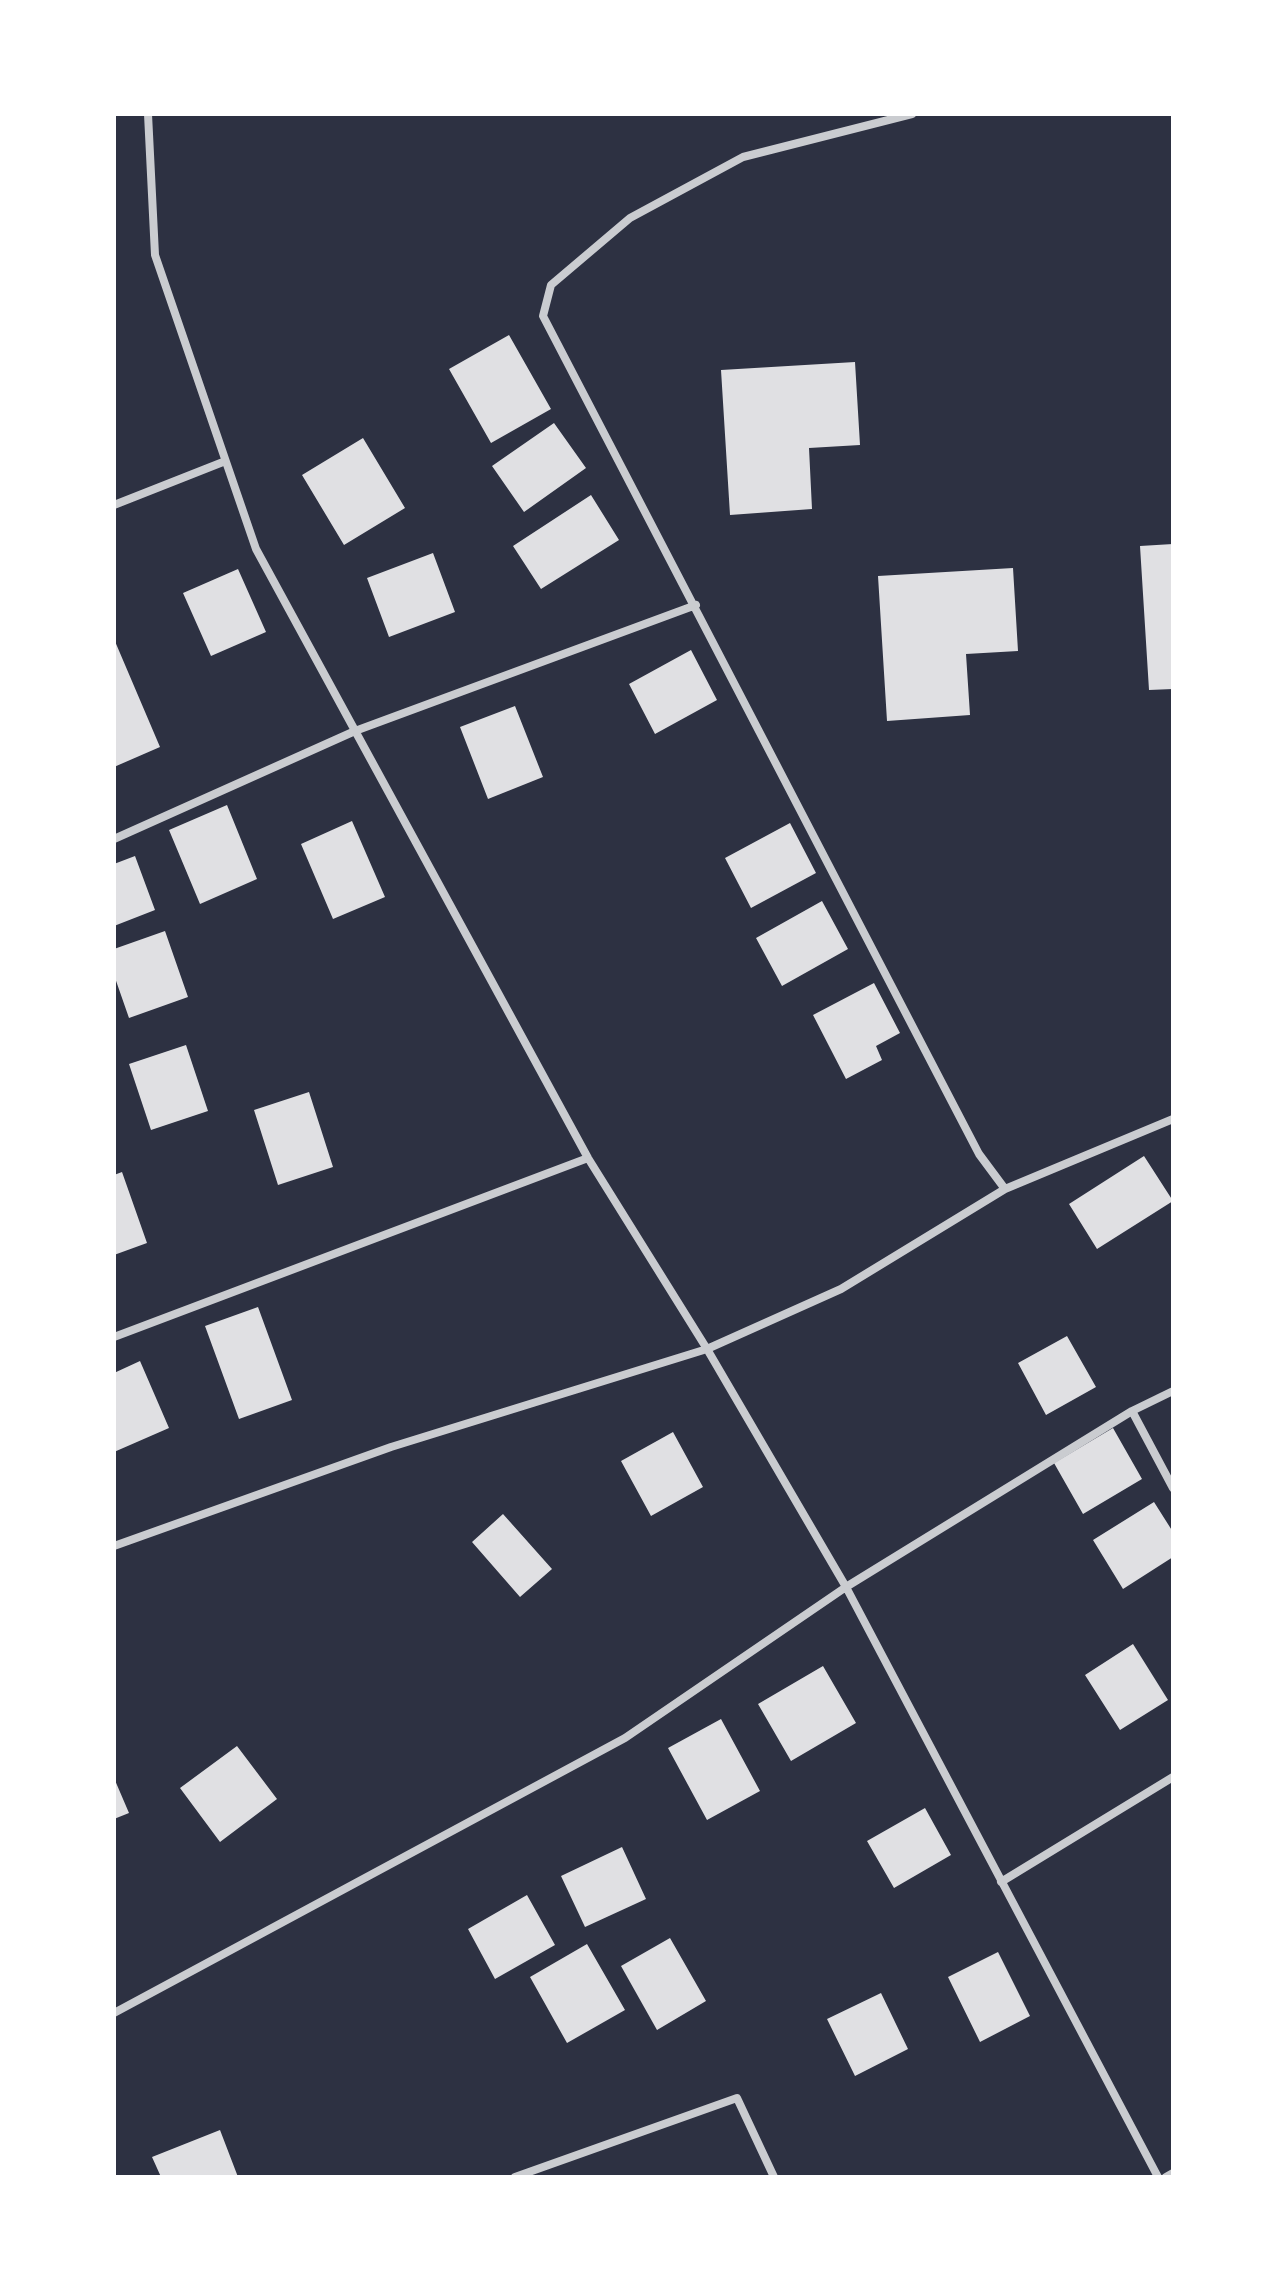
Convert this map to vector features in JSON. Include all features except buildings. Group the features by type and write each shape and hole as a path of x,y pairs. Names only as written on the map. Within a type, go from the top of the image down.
{"street":[{"path":"148,114 155,255 223,462 256,549 588,1158 707,1349 846,1587 1158,2177"},
{"path":"912,114 743,157 630,218 551,285 543,316 972,1140 1005,1189"},
{"path":"114,505 223,462"},
{"path":"114,839 355,731 696,605"},
{"path":"114,1546 391,1447 707,1349 841,1289 1005,1189 1173,1119"},
{"path":"114,1337 588,1158"},
{"path":"114,2013 625,1738 846,1587 1132,1411 1173,1391"},
{"path":"1132,1411 1173,1488"},
{"path":"1001,1882 1173,1777"},
{"path":"515,2177 737,2098 774,2177"},
{"path":"1166,2177 1173,2173"}]}
